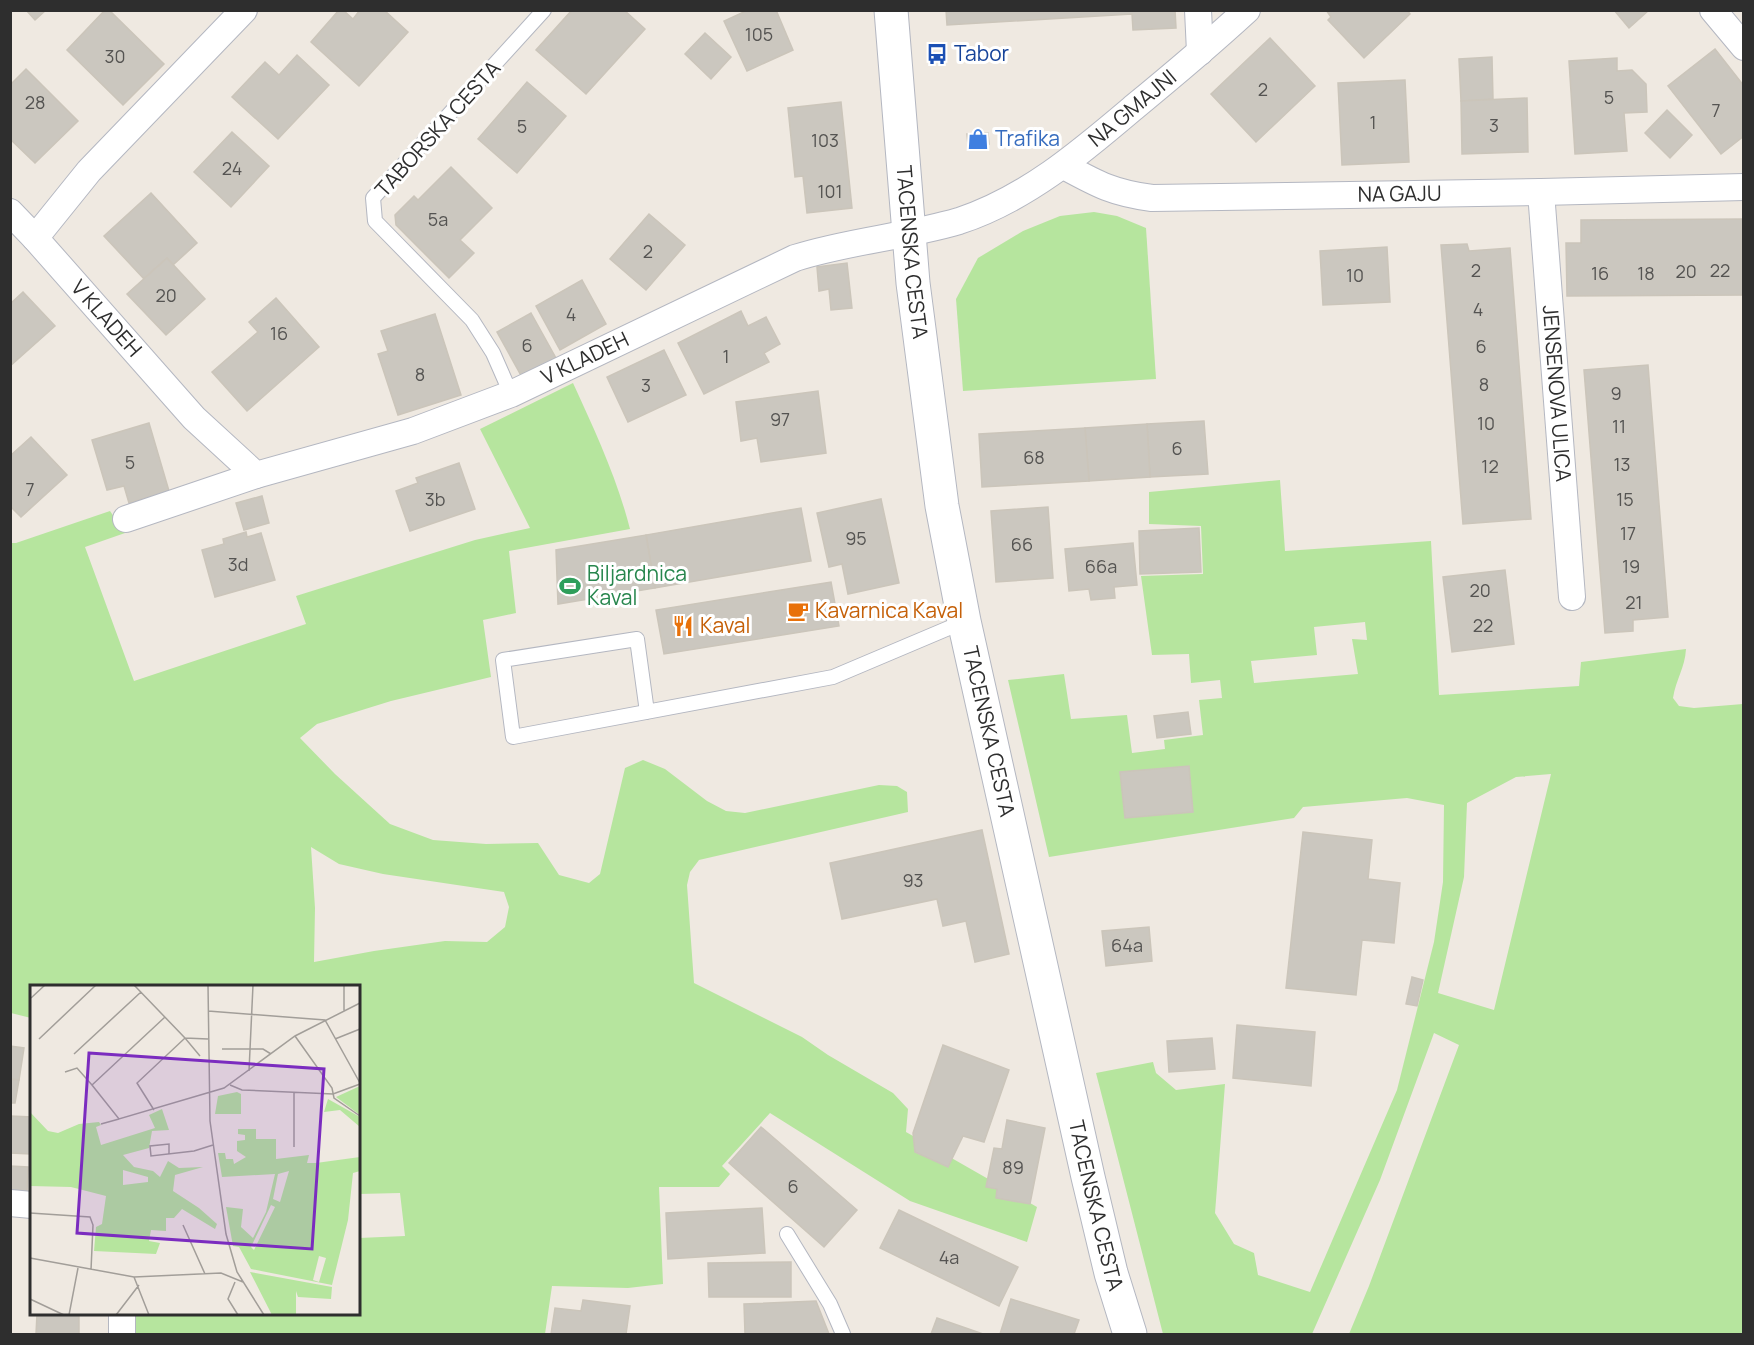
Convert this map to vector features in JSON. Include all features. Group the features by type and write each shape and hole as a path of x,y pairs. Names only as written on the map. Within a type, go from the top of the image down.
{"main road":[{"name":"TACENSKA CESTA","path":"891,10 913,283 942,506 964,621 1093,1199 1111,1273 1130,1335"}],"street":[{"path":"35,238 90,171 244,10"},
{"path":"1198,10 1200,52"},
{"name":"NA GMAJNI","path":"910,233 959,221 982,212 1024,192 1064,166 1247,10"},
{"path":"1713,10 1743,47"},
{"name":"NA GAJU","path":"1064,166 1101,187 1152,198 1541,192 1743,186"},
{"name":"JENSENOVA ULICA","path":"1541,192 1572,597"},
{"name":"V KLADEH","path":"10,212 194,418 256,475"},
{"name":"V KLADEH","path":"126,519 256,475 413,431 511,394 795,258 823,249 910,233"},
{"path":"10,1203 30,1205"},
{"path":"122,1315 122,1335"}],"lane":[{"name":"TABORSKA CESTA","path":"511,394 493,353 472,320 375,221 373,198 544,10"},
{"path":"647,712 637,639 503,660 513,737 647,712 833,677 964,621"},
{"path":"787,1234 830,1304 843,1335"}],"green space":[{"path":"1094,212 1117,216 1146,228 1156,379 963,391 956,299 978,258 1023,231 1060,216"},
{"path":"573,383 612,473 630,529 509,551 516,613 483,620 491,677 391,701 317,724 300,738 335,774 390,824 433,840 486,844 538,843 559,875 589,883 600,874 625,768 643,760 665,769 707,801 726,811 745,813 879,785 897,786 907,792 908,812 699,860 690,872 687,885 694,983 802,1037 893,1093 908,1109 906,1132 1037,1207 1027,1242 910,1201 770,1113 722,1166 730,1174 719,1187 659,1187 663,1284 628,1288 552,1286 545,1334 136,1334 136,1315 360,1315 360,1238 405,1236 400,1193 360,1194 360,985 30,985 30,1018 11,1013 10,543 16,543 110,511 125,533 85,547 134,681 306,624 296,596 475,540 530,528 480,429","holes":["311,847 339,864 383,874 504,892 509,907 505,927 487,942 445,941 314,962 315,908"]},
{"path":"1280,480 1285,551 1431,541 1439,695 1579,686 1581,662 1686,649 1673,698 1679,706 1694,708 1743,704 1743,1334 1349,1334 1459,1045 1434,1033 1380,1180 1312,1334 1163,1334 1096,1073 1153,1062 1156,1073 1176,1090 1225,1084 1215,1213 1234,1244 1254,1253 1258,1275 1310,1292 1397,1090 1434,942 1443,882 1444,805 1407,798 1303,807 1294,818 1049,857 1008,680 1064,674 1071,719 1127,715 1132,753 1165,749 1164,740 1203,735 1199,700 1222,698 1220,680 1191,683 1189,654 1152,655 1141,576 1203,574 1201,526 1149,524 1149,492","holes":["1365,622 1367,640 1352,639 1358,674 1254,683 1251,661 1317,655 1314,627","1551,774 1494,1010 1438,993 1464,877 1467,803 1516,777"]}],"building":[{"path":"26,10 46,10 35,20"},
{"path":"105,10 109,10 164,64 123,105 67,50"},
{"path":"339,10 343,10 353,19 360,10 384,10 408,32 359,86 311,42"},
{"path":"572,10 624,10 645,29 586,94 536,50"},
{"path":"748,10 776,10 793,50 747,71 724,21"},
{"path":"946,10 1175,10 1176,28 1133,30 1132,14 947,25"},
{"path":"1326,10 1407,10 1410,14 1364,58 1328,20 1331,17"},
{"path":"1614,10 1649,10 1629,28"},
{"path":"705,33 731,57 711,79 685,54"},
{"path":"1270,38 1315,86 1256,142 1211,94"},
{"path":"1715,49 1744,86 1744,136 1721,154 1668,86"},
{"path":"297,55 329,85 278,139 232,97 265,62 279,75"},
{"path":"1492,57 1493,99 1461,101 1459,59"},
{"path":"1617,58 1617,71 1632,70 1646,84 1647,112 1624,113 1627,151 1575,154 1569,61"},
{"path":"26,69 78,121 35,163 10,139 10,85"},
{"path":"1405,80 1409,162 1342,165 1338,83"},
{"path":"527,82 566,116 517,173 478,139"},
{"path":"1527,98 1528,152 1462,154 1461,101"},
{"path":"841,102 852,208 807,213 803,176 795,177 788,108"},
{"path":"1667,110 1692,135 1670,158 1645,133"},
{"path":"232,132 269,166 231,207 194,172"},
{"name":"Trafika","path":"988,133 989,144 968,145 967,134"},
{"path":"451,167 492,208 460,240 474,253 449,278 396,225 395,215 414,196 418,200"},
{"path":"151,193 197,243 173,265 167,258 144,279 104,236"},
{"path":"649,214 685,245 646,290 610,259"},
{"path":"1744,219 1744,295 1567,296 1566,243 1581,243 1581,220"},
{"path":"1467,244 1469,251 1510,248 1531,519 1463,524 1441,245"},
{"path":"1387,247 1390,302 1323,305 1320,251"},
{"path":"167,258 205,299 166,335 127,294"},
{"path":"847,263 852,308 831,310 829,289 819,291 817,267"},
{"path":"582,280 606,324 560,350 536,306"},
{"path":"23,292 55,326 10,366 10,304"},
{"path":"276,298 319,347 247,411 212,372 258,332 249,322"},
{"path":"741,311 748,326 766,317 780,344 764,353 769,362 704,394 678,343"},
{"path":"531,313 557,360 523,379 497,332"},
{"path":"435,314 461,395 398,415 378,354 388,351 381,331"},
{"path":"664,350 686,395 628,422 607,377"},
{"path":"1648,365 1668,617 1633,620 1633,631 1605,633 1584,370"},
{"path":"818,391 826,453 761,462 757,438 741,441 736,402"},
{"path":"1204,421 1208,474 1150,477 1147,424"},
{"path":"149,423 169,491 129,503 124,486 107,490 92,440"},
{"path":"1147,424 1150,477 1089,481 1085,428"},
{"path":"1085,428 1089,481 982,487 979,434"},
{"path":"31,437 67,475 21,517 10,506 10,456"},
{"path":"459,463 475,509 410,531 396,491 418,483 416,478"},
{"path":"262,496 269,523 244,530 236,503"},
{"path":"881,499 899,583 848,594 842,564 829,567 817,513"},
{"path":"1048,507 1053,578 996,582 991,511"},
{"path":"801,508 811,561 655,588 646,535"},
{"path":"1199,528 1201,572 1140,574 1139,531"},
{"path":"246,532 247,537 261,533 275,580 215,597 202,550 224,544 223,539"},
{"path":"646,535 655,588 558,604 556,550"},
{"path":"1133,543 1137,585 1114,587 1115,598 1091,600 1089,589 1069,591 1065,549"},
{"path":"1505,570 1514,644 1452,652 1443,577"},
{"path":"831,582 839,626 664,654 656,610"},
{"path":"1188,712 1191,734 1157,738 1154,716"},
{"path":"1189,766 1193,812 1125,818 1120,772"},
{"path":"982,830 1009,954 975,962 966,921 943,926 937,899 842,919 830,863"},
{"path":"1303,832 1372,840 1368,879 1400,883 1394,943 1362,940 1356,995 1286,988"},
{"path":"1149,927 1152,961 1106,966 1102,931"},
{"path":"1412,977 1423,980 1417,1006 1406,1004"},
{"path":"1237,1025 1315,1032 1311,1086 1233,1078"},
{"path":"1212,1038 1215,1069 1169,1072 1167,1041"},
{"path":"943,1045 1009,1070 984,1142 963,1136 948,1167 915,1152 913,1133"},
{"path":"10,1046 24,1048 19,1080 10,1079"},
{"path":"10,1079 19,1080 15,1103 10,1103"},
{"path":"10,1116 30,1117 30,1154 10,1153"},
{"path":"1007,1120 1045,1128 1030,1204 996,1198 997,1189 986,1187 994,1148 1002,1149"},
{"path":"761,1127 857,1210 824,1247 729,1163"},
{"path":"10,1166 28,1167 27,1193 10,1193"},
{"path":"762,1208 765,1253 668,1259 666,1213"},
{"path":"899,1210 1018,1267 999,1306 880,1248"},
{"path":"791,1262 791,1297 709,1297 708,1263"},
{"path":"1011,1299 1079,1320 1074,1334 1000,1334"},
{"path":"583,1300 630,1306 626,1334 551,1334 555,1308 581,1311"},
{"path":"816,1301 829,1334 745,1334 744,1304"},
{"path":"37,1315 79,1315 79,1334 36,1334"},
{"path":"937,1318 983,1334 931,1334"}],"place":[{"name":"Tabor","path":"937,54"},
{"name":"Trafika","path":"978,139"},
{"name":"Biljardnica Kaval","path":"570,586"},
{"name":"Kavarnica Kaval","path":"798,611"},
{"name":"Kaval","path":"683,626"}]}
